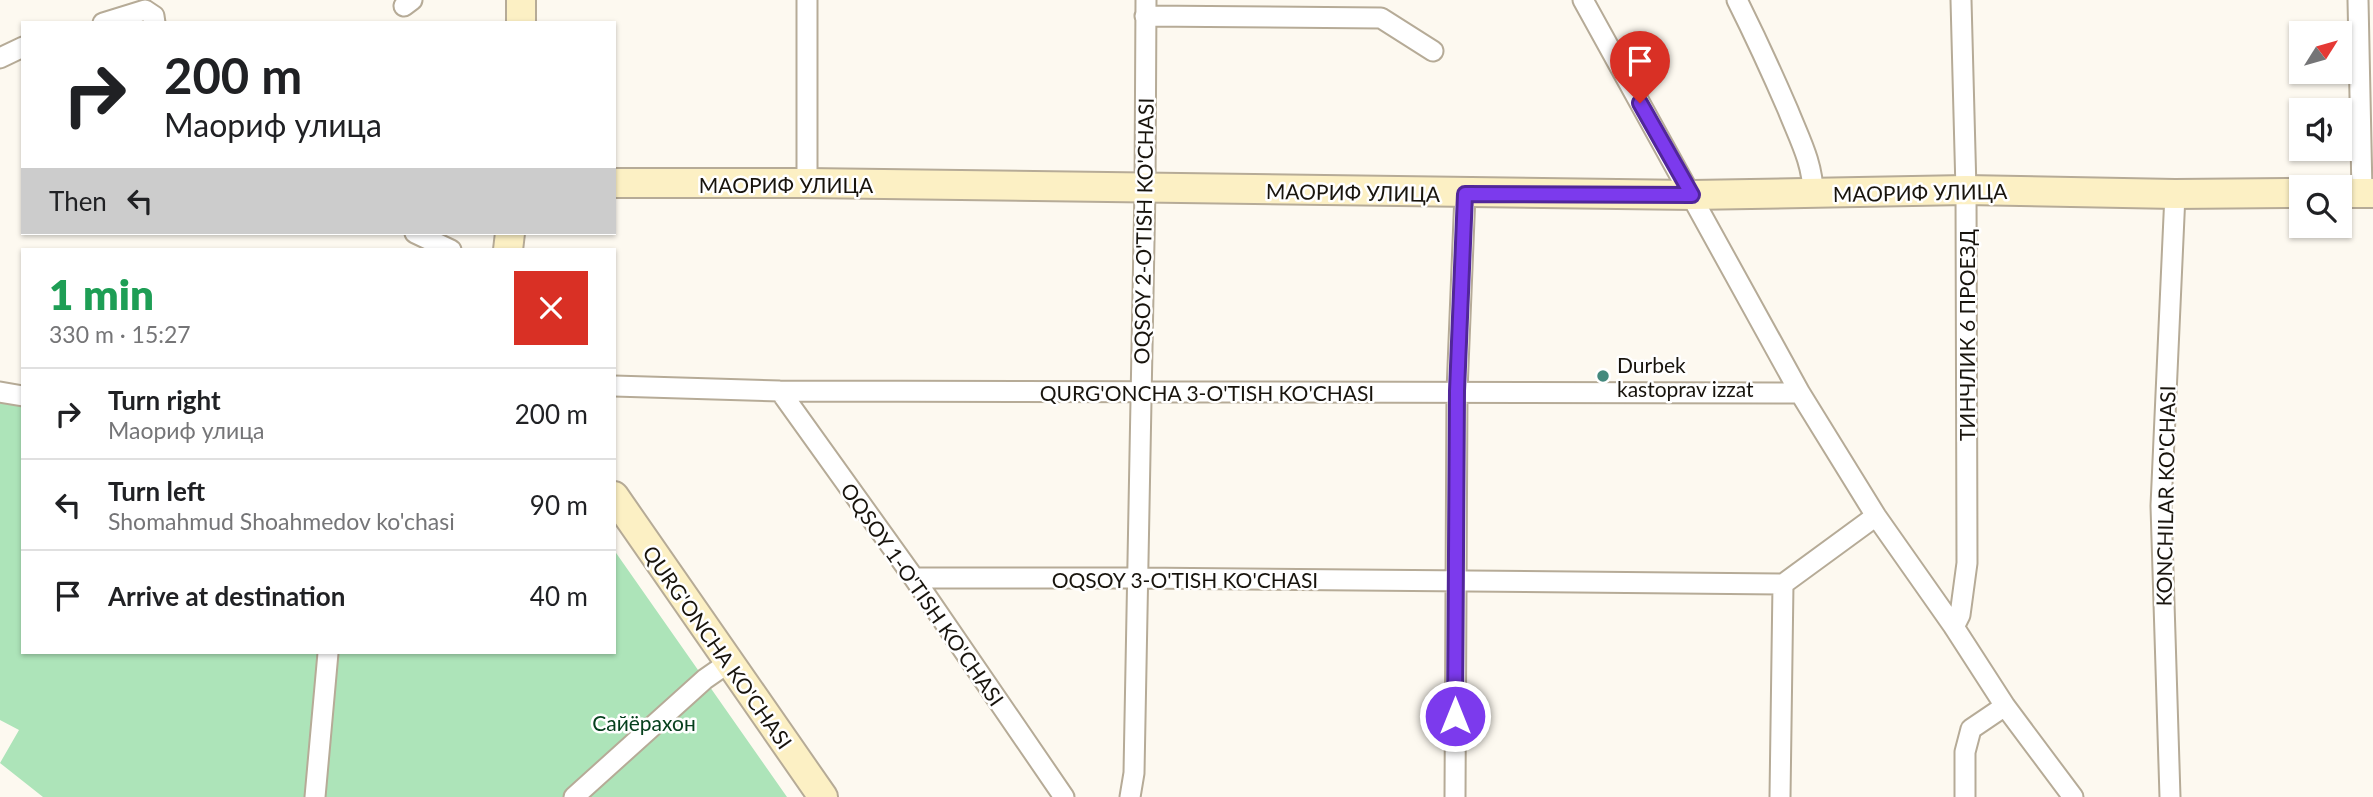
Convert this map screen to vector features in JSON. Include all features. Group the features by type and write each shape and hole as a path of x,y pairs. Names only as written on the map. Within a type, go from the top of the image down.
{"street":[{"path":"521,0 521,21"},
{"path":"807,0 807,183"},
{"path":"1371,0 1381,18 1433,51"},
{"path":"1583,0 1800,393 1876,516 1954,626 2005,706 2073,797"},
{"path":"1737,0 1768,63 1808,157 1813,176 1813,194"},
{"name":"ТИНЧЛИК 6 ПРОЕЗД","path":"1954,626 1961,615 1967,563 1966,190 1961,0"},
{"path":"2358,0 2358,193"},
{"path":"1146,8 1381,18"},
{"name":"OQSOY 2-O'TISH KO'CHASI","path":"1130,797 1134,773 1138,578 1146,8"},
{"path":"109,21 145,10 154,16 155,21"},
{"path":"0,58 21,48"},
{"name":"МАОРИФ УЛИЦА","path":"616,183 807,183 1465,194 1692,195 1966,190 2289,193"},
{"path":"1455,797 1457,391 1465,194"},
{"name":"KONCHILAR KO'CHASI","path":"2170,797 2161,506 2175,194"},
{"path":"419,235 448,248"},
{"name":"QURG'ONCHA 3-O'TISH KO'CHASI","path":"616,386 780,391 1800,393"},
{"path":"0,391 21,396"},
{"name":"OQSOY 1-O'TISH KO'CHASI","path":"780,391 914,578 1064,797"},
{"name":"QURG'ONCHA KO'CHASI","path":"616,499 823,797"},
{"path":"1780,797 1783,584 1876,516"},
{"name":"OQSOY 3-O'TISH KO'CHASI","path":"914,578 1783,584"},
{"path":"315,797 328,654"},
{"path":"574,797 705,678 728,663"},
{"path":"1965,797 1965,751 1972,729 2005,706"}],"green space":[{"name":"Сайёрахон","path":"0,399 21,404 21,654 616,654 616,553 787,797 43,797 0,763 19,730 0,720"}],"place":[{"name":"Durbek kastoprav izzat","path":"1603,376"}],"route":[{"path":"1455,716 1457,391 1465,194 1692,195 1640,103"}]}
